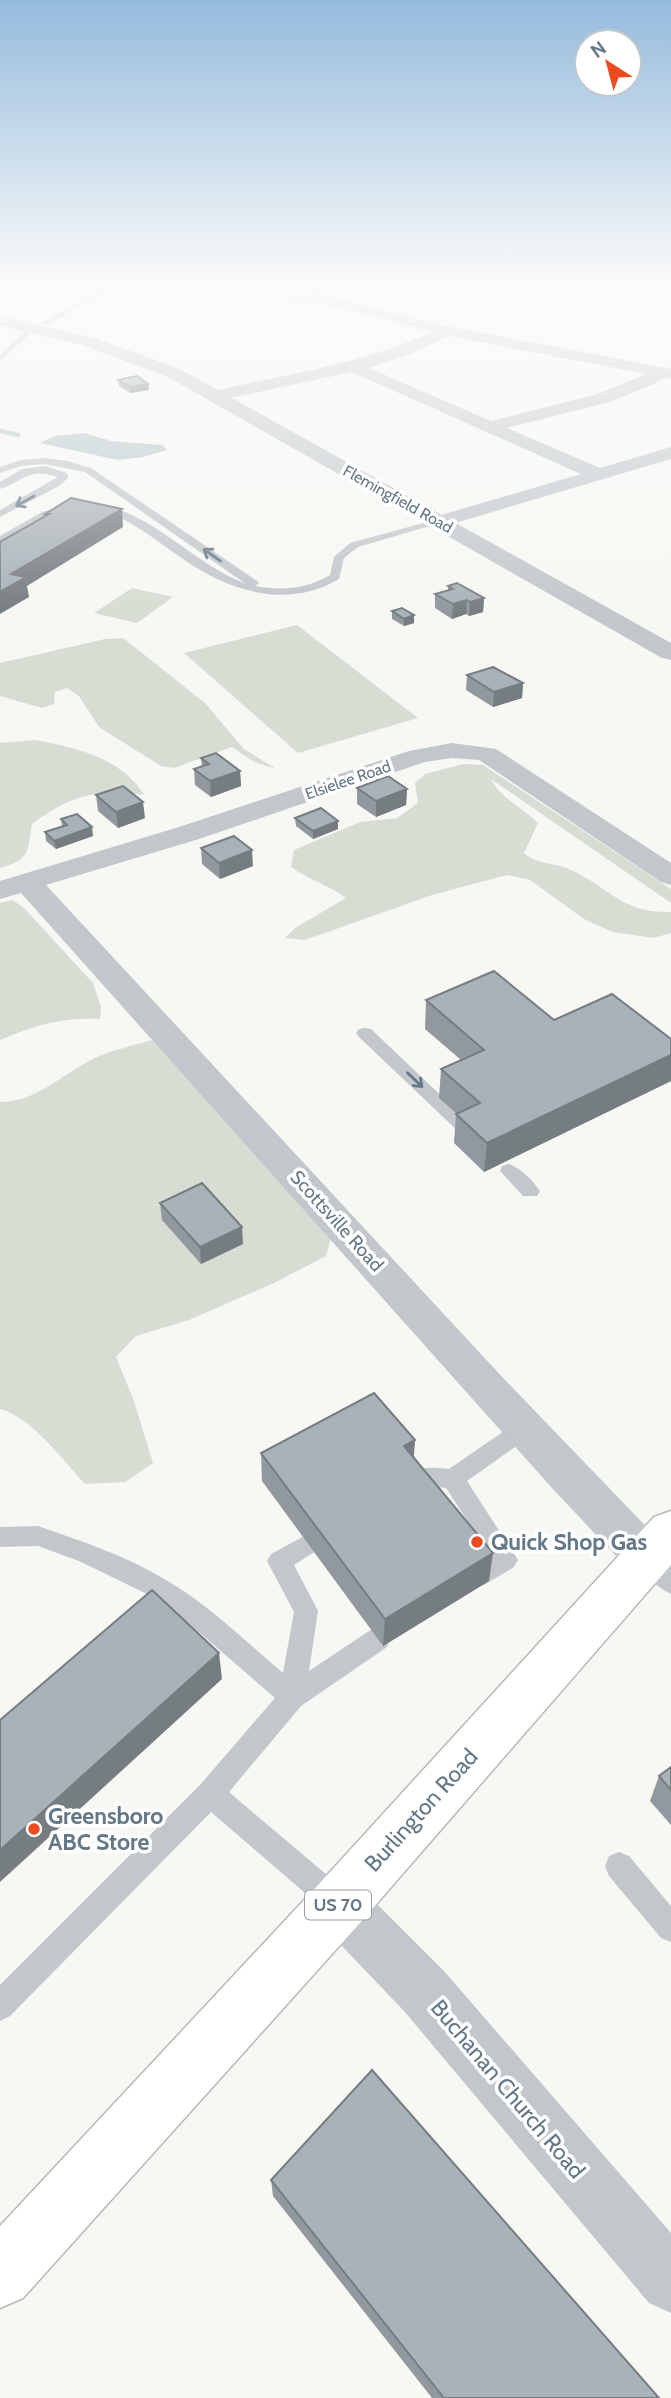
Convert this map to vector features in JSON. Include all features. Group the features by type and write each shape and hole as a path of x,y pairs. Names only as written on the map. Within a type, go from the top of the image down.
{"highway":[{"name":"Burlington Road","path":"0,2275 339,1904 663,1557"}],"street":[{"name":"Flemingfield Road","path":"210,393 671,653"},
{"path":"216,396 231,393"},
{"path":"412,393 597,474"},
{"path":"488,427 621,393"},
{"path":"438,522 671,453"},
{"name":"Elsielee Road","path":"14,887 189,833 418,756 463,749 487,754 671,876"},
{"name":"Scottsville Road","path":"14,887 156,1018 524,1429 663,1557"},
{"name":"Buchanan Church Road","path":"339,1904 424,1991 671,2281"}],"lane":[{"path":"0,470 23,463 53,462 82,468 244,578 270,592"},
{"path":"0,486 18,473 33,469 60,472 63,478 0,514"},
{"path":"55,484 70,483"},
{"path":"84,483 109,484"},
{"path":"0,540 54,510 106,507 125,513 224,581 270,592 297,591 317,586 335,577 340,557 354,545 438,522"},
{"path":"365,1033 468,1131"},
{"path":"509,1171 530,1191"},
{"path":"411,1485 425,1476 453,1479 524,1429"},
{"path":"453,1479 506,1560 484,1574"},
{"path":"0,1537 38,1536 87,1554 156,1587 194,1612 292,1697"},
{"path":"292,1697 306,1611 279,1561 308,1544"},
{"path":"0,2006 210,1794 292,1697 379,1639"},
{"path":"210,1794 339,1904"},
{"path":"619,1866 671,1928"}],"shaded area":[{"path":"84,433 111,441 163,445 167,450 118,460 40,443 55,436"},
{"path":"132,588 173,597 137,623 94,613"},
{"path":"297,625 418,718 298,753 184,653"},
{"path":"123,638 205,703 244,749 276,769 254,762 232,747 174,768 161,766 99,727 79,696 67,688 55,692 54,704 42,708 0,696 0,663 105,639"},
{"path":"35,740 66,746 110,763 135,782 144,795 98,794 85,796 59,807 32,824 28,848 22,858 0,868 0,743"},
{"path":"463,764 483,765 671,889 671,903 491,779 506,797 538,823 524,853 534,860 569,869 627,904 671,912 671,933 654,938 612,932 584,919 530,880 507,875 432,895 305,940 285,938 295,928 346,898 291,867 294,850 360,822 397,818 418,803 415,783 425,774"},
{"path":"13,900 25,909 93,983 101,1007 100,1019 73,1019 49,1023 0,1040 0,903"},
{"path":"151,1040 177,1058 331,1238 326,1256 274,1283 189,1320 136,1336 116,1357 134,1401 153,1463 125,1482 85,1484 35,1430 23,1420 0,1409 0,1102 26,1097 93,1059"}],"building":[{"path":"71,498 122,509 11,574 26,577 0,592 0,542"},
{"path":"457,583 484,598 453,604 435,594 453,589 448,586"},
{"path":"402,608 414,615 404,619 392,611"},
{"path":"493,667 523,683 494,692 467,675"},
{"path":"216,753 240,771 210,781 194,769 209,764 201,758"},
{"path":"388,776 407,789 376,801 357,788"},
{"path":"123,786 143,802 116,812 96,795"},
{"path":"321,808 338,821 313,831 295,818"},
{"path":"77,814 92,827 54,841 45,832 67,825 61,819"},
{"path":"234,836 252,850 219,863 201,848"},
{"path":"494,971 554,1020 612,994 671,1039 671,1055 487,1143 456,1114 480,1103 441,1069 484,1050 426,1000"},
{"path":"202,1183 242,1227 200,1247 160,1203"},
{"path":"374,1393 415,1440 404,1446 493,1553 385,1619 261,1453"},
{"path":"152,1590 219,1653 0,1850 0,1720"},
{"path":"671,1767 671,1790 659,1776"},
{"path":"372,2070 659,2398 444,2398 271,2180"}],"waterway":[{"path":"0,431 18,435"}],"place":[{"name":"Quick Shop Gas","path":"477,1542"},
{"name":"Greensboro ABC Store","path":"34,1829"}]}
